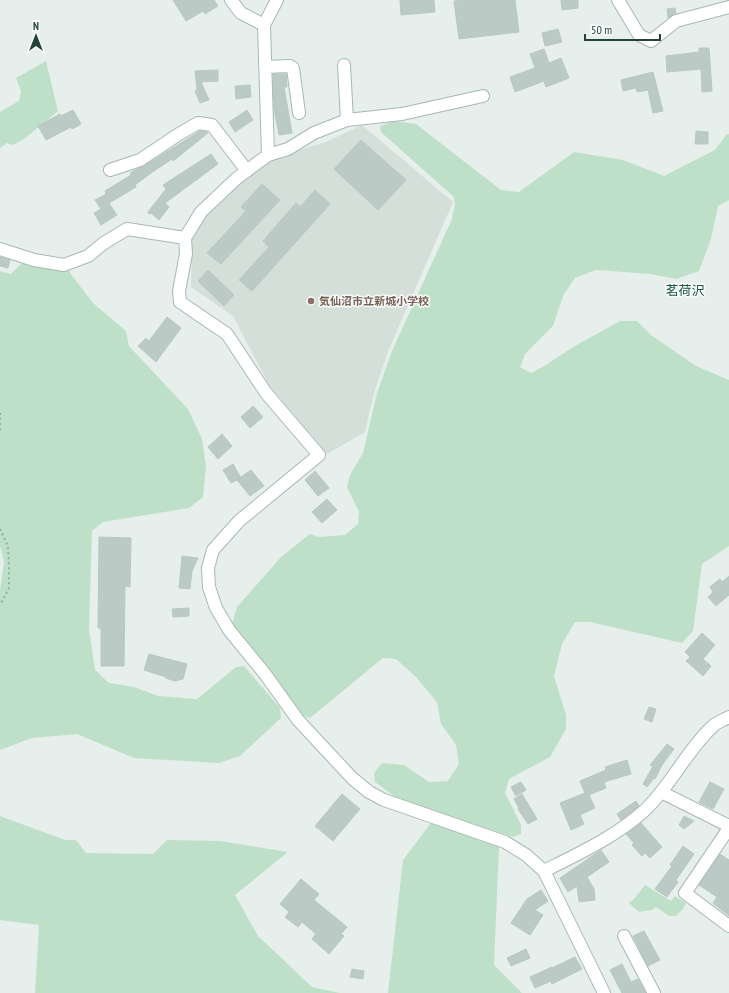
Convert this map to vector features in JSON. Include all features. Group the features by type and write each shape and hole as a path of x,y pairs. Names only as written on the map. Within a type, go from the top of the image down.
{"street":[{"path":"231,0 241,13 264,25"},
{"path":"268,155 264,25 277,0"},
{"path":"618,0 639,35 651,41 676,21 729,7"},
{"path":"344,64 347,120"},
{"path":"265,67 290,66 293,68 299,113"},
{"path":"483,96 402,114 347,120 314,133 288,149 268,155 237,178 201,212 185,238 186,254 179,291 180,302 227,334 266,393 319,455 239,521 213,550 208,568 209,587 216,608 229,630 265,674 298,720 352,778 369,792 384,800 505,842 526,855 544,872 604,993"},
{"path":"110,170 140,160 198,123 212,125 248,171"},
{"path":"0,249 34,260 64,265 88,256 104,243 127,228 185,238"},
{"path":"544,872 600,842 625,826 644,811 661,792 701,739 714,725 729,717"},
{"path":"661,792 729,828 685,892 728,925"},
{"path":"624,936 654,993"}],"path":[{"path":"0,413 0,430"},
{"path":"0,529 8,546 9,568 9,588 0,605"}],"shaded area":[{"name":"気仙沼市立新城小学校","path":"362,125 453,202 389,349 374,393 365,432 327,454 269,385 233,316 191,287 192,238 201,219 235,184 275,157 326,142"}],"green space":[{"path":"46,61 58,111 24,139 13,145 7,143 0,148 0,112 19,101 21,91 16,78"},
{"path":"394,121 416,124 501,190 519,192 574,152 623,160 664,176 715,150 727,134 729,134 729,200 718,206 711,239 699,271 676,279 650,274 596,270 575,278 563,296 553,326 525,354 520,367 531,373 573,347 620,321 637,321 651,335 696,366 729,380 729,546 702,564 693,631 682,643 590,622 575,622 562,644 554,676 566,715 566,729 550,757 509,779 505,793 521,825 521,834 513,837 398,799 375,782 374,773 382,763 404,765 429,782 448,781 459,764 456,745 441,724 437,702 416,677 396,659 383,658 310,718 300,715 232,624 237,607 281,557 310,534 319,537 345,535 358,524 359,512 347,487 350,475 363,453 377,393 392,351 452,219 455,204 454,197 381,132 380,126"},
{"path":"24,261 67,269 93,303 126,331 129,346 188,409 202,439 206,466 203,497 189,508 103,522 92,531 89,629 95,670 109,683 134,687 158,696 197,699 236,667 244,666 280,708 281,718 240,756 219,763 134,758 77,734 32,738 0,750 0,591 4,562 0,545 0,271 11,274"},
{"path":"0,816 65,840 76,840 86,853 153,854 167,840 220,841 288,852 235,895 258,936 312,987 340,993 35,993 39,925 0,920"},
{"path":"431,823 499,846 494,965 522,993 388,993 403,860"},
{"path":"645,885 671,901 675,896 686,903 683,909 676,916 669,916 656,907 652,910 639,912 629,903"}],"building":[{"path":"173,0 214,0 218,6 205,14 203,11 186,21"},
{"path":"400,0 434,0 435,12 401,15"},
{"path":"515,0 519,32 459,39 454,1"},
{"path":"561,0 578,0 578,8 562,10"},
{"path":"675,8 676,13 668,18 667,9"},
{"path":"558,29 562,42 545,46 542,33"},
{"path":"699,48 709,48 712,91 702,92 701,69 667,72 666,56 699,52"},
{"path":"544,49 549,63 561,58 569,78 546,87 544,81 515,92 510,77 535,68 530,54"},
{"path":"218,70 218,81 201,82 209,100 200,103 195,91 197,90 195,71"},
{"path":"653,72 663,111 653,113 648,90 637,92 636,88 623,91 621,80"},
{"path":"273,74 286,74 287,87 284,87 292,133 279,135 274,109"},
{"path":"250,85 251,97 236,99 235,86"},
{"path":"73,110 81,124 72,129 71,127 46,140 38,126 60,114 61,116"},
{"path":"247,110 253,120 235,132 229,122"},
{"path":"200,131 208,133 173,161 172,159 135,185 136,187 109,203 117,215 101,225 94,213 101,209 95,200 106,194 105,191 131,175 130,173 144,166"},
{"path":"696,131 708,132 708,144 695,144"},
{"path":"361,140 406,180 378,210 334,169"},
{"path":"211,154 218,164 165,203 169,207 159,220 151,213 149,214 148,212 166,189 163,185"},
{"path":"262,184 280,200 221,264 207,253 246,211 241,207"},
{"path":"315,190 330,204 252,291 239,280 269,247 263,241 296,203 300,207"},
{"path":"0,257 10,260 8,268 0,266"},
{"path":"208,270 234,295 224,306 198,281"},
{"path":"167,317 181,328 156,362 138,346 146,338 149,341"},
{"path":"253,406 263,417 250,428 241,417"},
{"path":"222,434 232,446 218,459 208,447"},
{"path":"233,464 241,478 231,483 223,470"},
{"path":"251,470 264,486 250,496 237,480"},
{"path":"315,471 329,488 318,496 305,480"},
{"path":"327,499 337,510 322,523 312,512"},
{"path":"99,537 131,538 130,587 125,586 124,666 101,666 101,628 98,628"},
{"path":"182,556 198,558 192,571 190,589 179,588"},
{"path":"729,576 729,595 716,606 708,597 713,592 710,587 720,579 722,582"},
{"path":"189,608 189,616 173,617 172,609"},
{"path":"702,633 715,645 703,659 711,666 703,676 686,661 690,657 685,652"},
{"path":"149,654 187,664 183,679 174,681 144,670"},
{"path":"649,707 656,709 652,722 644,719"},
{"path":"667,744 674,749 662,765 655,779 654,778 647,787 643,784 653,766 650,765"},
{"path":"627,760 631,774 604,782 606,788 589,795 595,808 580,815 584,824 571,830 560,803 585,793 580,781 606,770 605,767"},
{"path":"521,782 526,790 516,796 511,787"},
{"path":"710,782 724,789 713,809 699,802"},
{"path":"342,794 360,809 333,841 315,826"},
{"path":"522,794 537,819 528,824 518,809 519,808 514,799"},
{"path":"636,801 639,806 621,820 617,814"},
{"path":"684,816 694,821 684,829 679,825"},
{"path":"641,823 662,847 650,858 645,853 642,856 632,845 634,843 626,834"},
{"path":"683,846 694,854 676,880 678,882 667,897 655,889 672,866 670,865"},
{"path":"601,850 609,862 587,877 594,889 595,900 579,902 577,886 568,892 560,878"},
{"path":"720,854 729,860 729,916 713,903 717,897 699,885"},
{"path":"301,879 319,894 314,900 347,927 341,934 344,936 329,954 312,939 316,934 302,922 298,927 285,917 289,912 280,904"},
{"path":"541,890 548,901 535,910 543,915 530,935 511,923 527,899"},
{"path":"644,931 660,960 648,966 633,936"},
{"path":"526,949 530,958 511,966 507,958"},
{"path":"575,957 582,969 552,984 551,981 535,988 530,977"},
{"path":"622,964 631,982 638,979 646,993 622,993 610,970"},
{"path":"352,969 364,971 363,979 350,977"}],"place":[{"name":"気仙沼市立新城小学校","path":"311,301"}],"district":[{"name":"茗荷沢","path":"685,290"}]}
